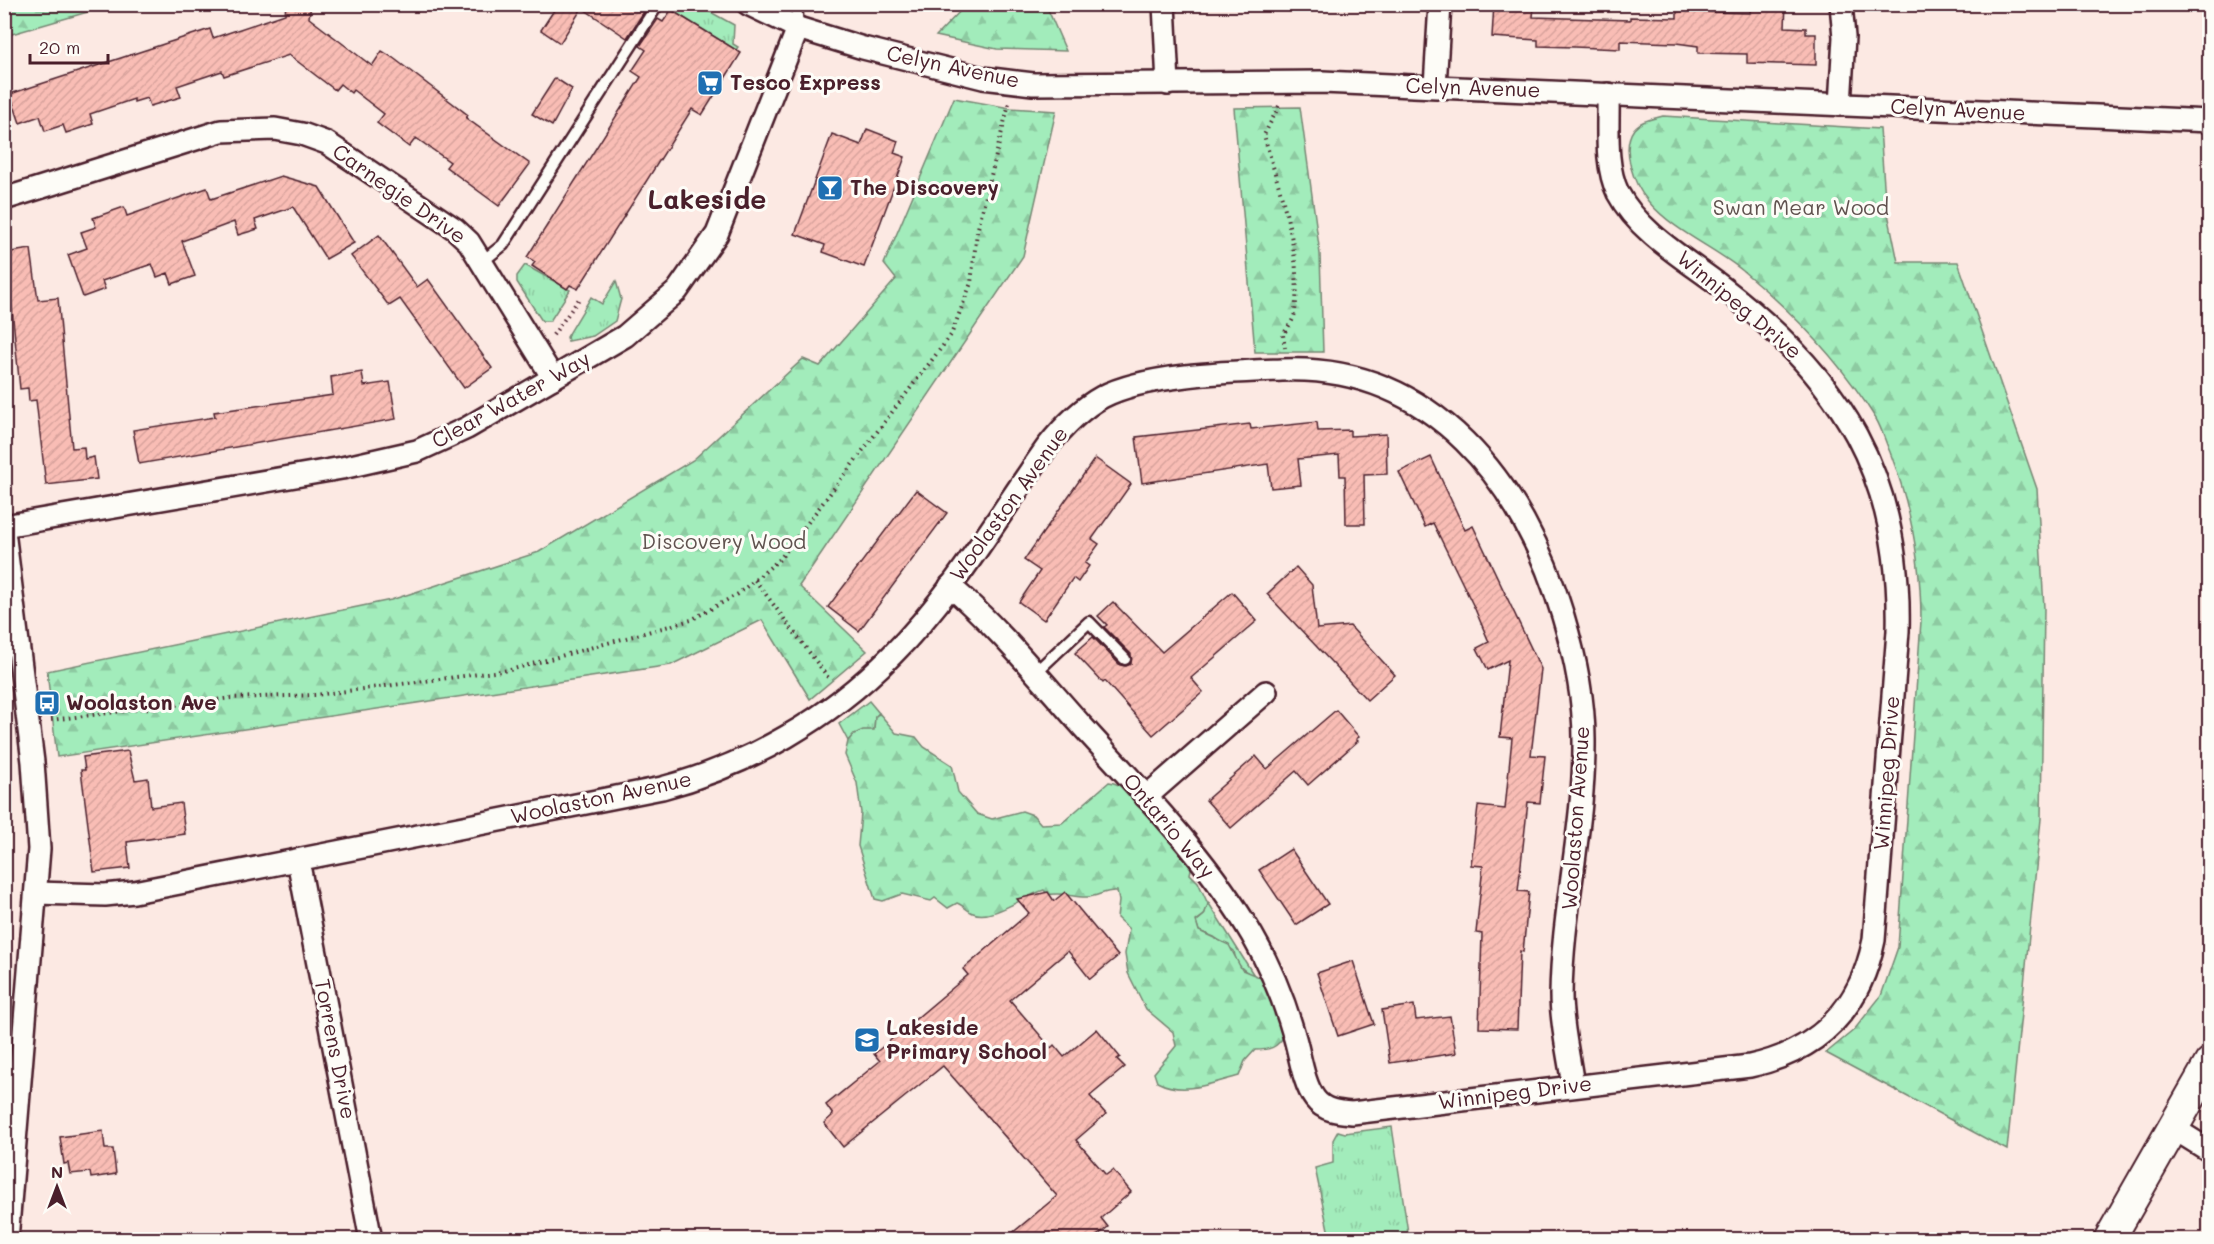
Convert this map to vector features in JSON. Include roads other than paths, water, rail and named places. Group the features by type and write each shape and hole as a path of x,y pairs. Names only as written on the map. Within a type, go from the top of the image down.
{"street":[{"name":"Celyn Avenue","path":"748,4 798,28 919,63 1013,82 1435,86 2210,121"},
{"path":"1164,4 1168,84"},
{"path":"1435,86 1440,4"},
{"path":"1840,4 1844,37 1840,105"},
{"name":"Clear Water Way","path":"4,529 390,459 441,441 553,378 641,324 677,291 717,234 798,28"},
{"name":"Winnipeg Drive","path":"1323,1107 1336,1112 1352,1113 1773,1061 1794,1053 1832,1025 1847,1007 1869,964 1874,940 1898,631 1899,591 1893,543 1879,488 1857,436 1821,378 1774,328 1650,231 1624,203 1617,190 1610,161 1608,94"},
{"name":"Carnegie Drive","path":"4,199 222,131 274,129 302,134 348,155 455,229 469,242 483,261 553,378"},
{"name":"Woolaston Avenue","path":"36,893 105,895 134,892 662,788 716,771 787,737 855,689 893,655 950,586 1047,447 1062,428 1088,406 1113,393 1148,383 1237,372 1288,370 1348,375 1376,384 1428,410 1474,450 1515,505 1546,564 1579,679 1584,728 1583,779 1561,995 1573,1086"},
{"path":"4,529 39,825 36,893 6,1239"},
{"name":"Ontario Way","path":"950,586 989,621 1146,797 1210,874 1262,952 1285,1007 1309,1087 1315,1099 1323,1107"},
{"path":"1146,797 1266,692"},
{"name":"Torrens Drive","path":"298,860 371,1239"},
{"path":"2109,1239 2210,1063"},
{"path":"2173,1128 2210,1151"}],"lane":[{"path":"483,261 503,244 658,4"},
{"path":"796,4 798,28"},
{"path":"1035,673 1089,622 1125,659"}],"place":[{"name":"Tesco Express","path":"710,83"},
{"name":"The Discovery","path":"830,188"},
{"name":"Woolaston Ave","path":"47,703"},
{"name":"Lakeside Primary School","path":"867,1040"}],"district":[{"name":"Lakeside","path":"707,200"}],"park label":[{"name":"Swan Mear Wood","path":"1801,208"},
{"name":"Discovery Wood","path":"724,542"}]}
